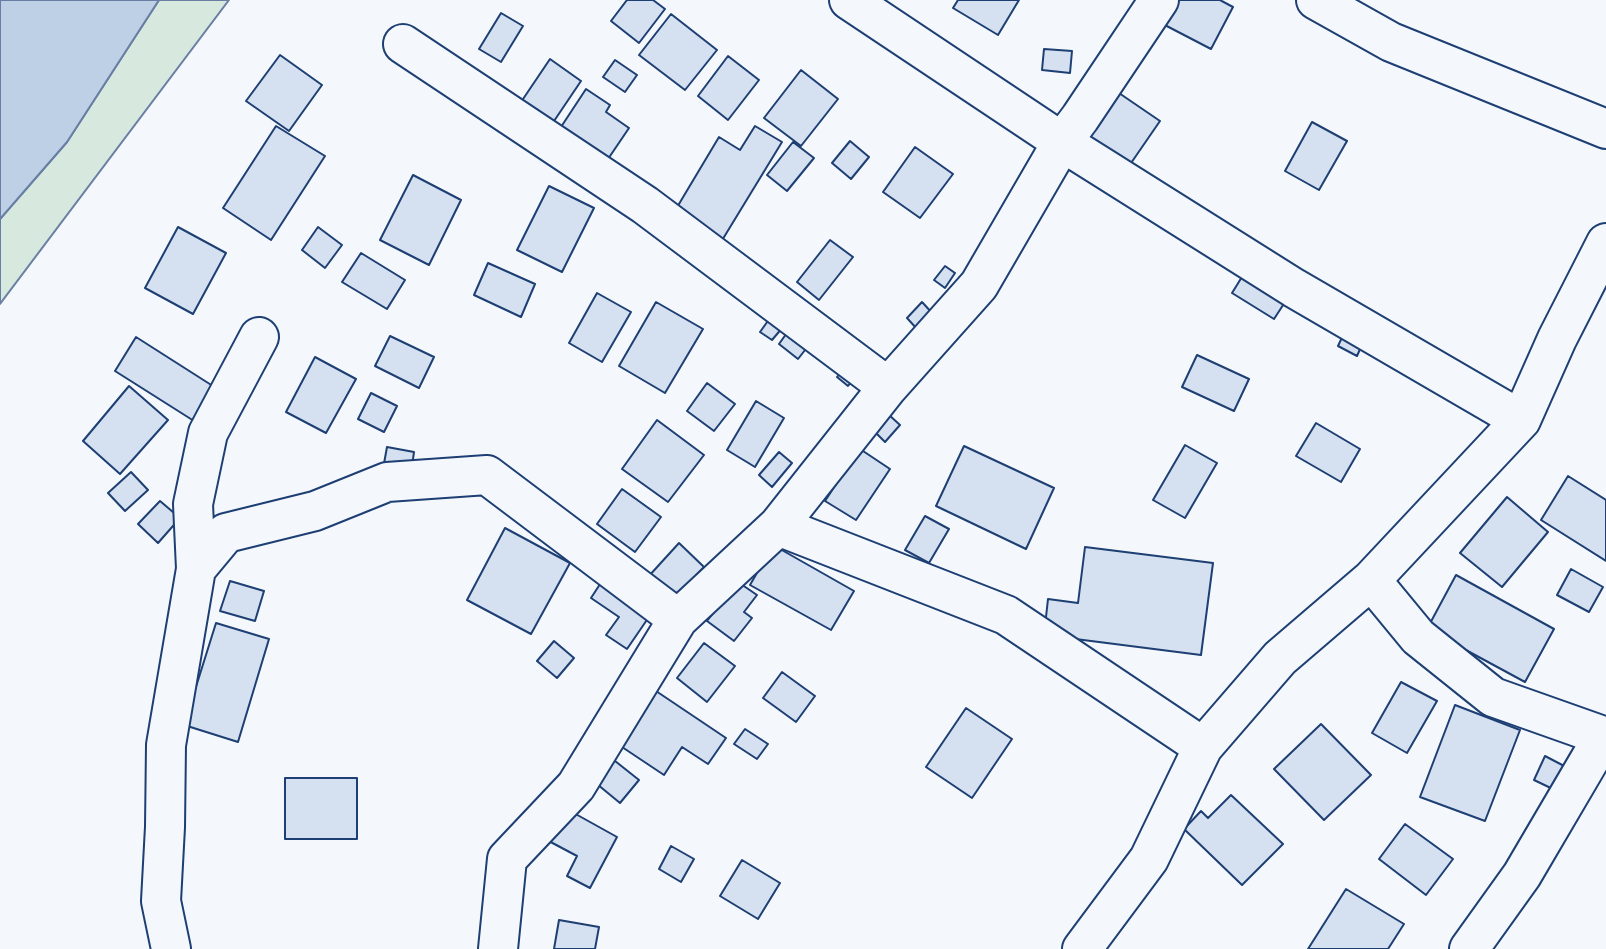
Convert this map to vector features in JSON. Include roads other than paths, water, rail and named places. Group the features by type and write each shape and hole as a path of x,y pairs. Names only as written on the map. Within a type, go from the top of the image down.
{"street":[{"path":"849,0 1062,142 1294,288 1521,421"},
{"path":"498,949 507,859 576,786 678,619 778,526 888,387 979,285 1062,142 1159,0"},
{"path":"1316,0 1391,42 1606,129"},
{"path":"403,44 645,205 888,387"},
{"path":"1082,949 1149,859 1203,747 1280,658 1371,580 1521,421 1557,339 1606,243"},
{"path":"171,949 161,901 166,745 196,569 193,504 208,433 259,337"},
{"path":"196,569 226,533 315,511 387,482 487,475 678,619"},
{"path":"778,526 1006,615 1203,747"},
{"path":"1371,580 1418,637 1493,697 1605,737 1522,875 1469,949"}],"water":[{"path":"0,0 159,0 67,142 0,219"}]}
